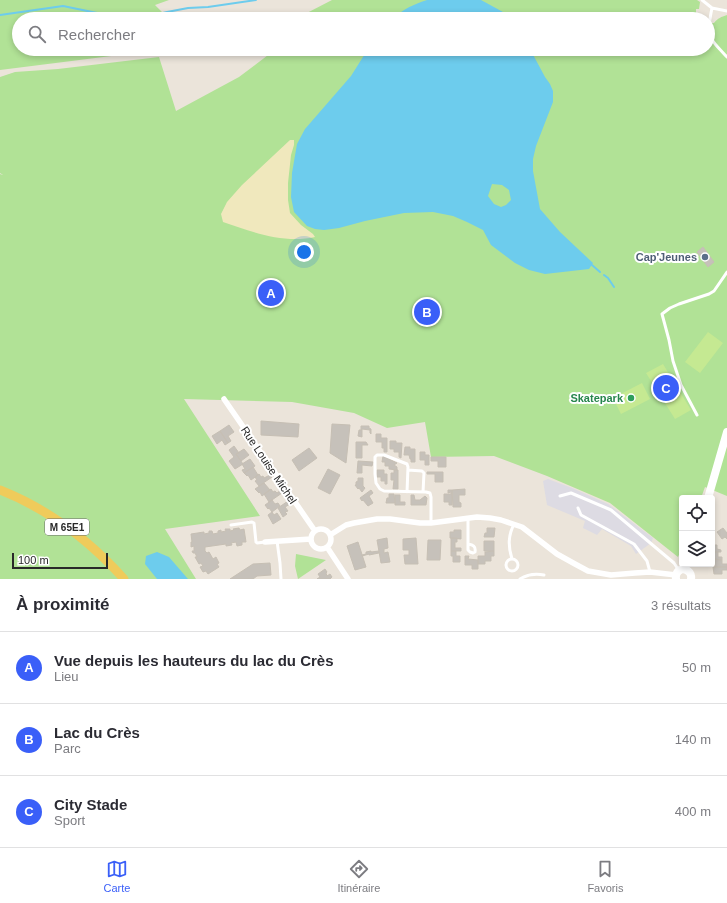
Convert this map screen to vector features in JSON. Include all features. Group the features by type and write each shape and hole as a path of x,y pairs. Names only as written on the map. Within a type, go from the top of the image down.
{"main road":[{"name":"M 65E1","path":"0,490 25,501 55,518 99,553 124,579"}],"street":[{"name":"Rue Louise Michel","path":"224,399 315,531"},
{"path":"709,495 727,432"},
{"path":"330,535 346,525 366,520 390,519 431,523 468,518 490,518 514,524 528,531 557,554 588,571 612,575 650,572 690,572 691,579"},
{"path":"322,529 330,535 331,542 324,549 318,549 313,545 311,539 315,531 322,529"},
{"path":"266,542 311,539"},
{"path":"327,547 348,579"}],"lane":[{"path":"702,0 712,8 727,11"},
{"path":"711,12 712,8"},
{"path":"715,45 727,57"},
{"path":"697,415 681,385 673,360 662,314 679,304 714,291 727,272"},
{"path":"407,492 407,464 384,454 377,455 375,457 376,484 384,491 407,492 423,492 430,493 431,523"},
{"path":"408,470 424,472 423,492"},
{"path":"560,496 571,493 611,510 674,563 681,572"},
{"path":"578,508 581,514 634,544 647,561 650,572"},
{"path":"468,518 468,544"},
{"path":"231,525 252,522 254,523 256,542 266,542"},
{"path":"512,559 509,541 510,532 514,524"},
{"path":"277,541 281,579"},
{"path":"520,579 526,575 544,575"}],"shaded area":[{"path":"548,479 608,504 653,538 651,543 636,554 631,546 602,529 597,535 583,528 585,521 547,505 543,481"}],"green space":[{"path":"0,0 169,0 155,5 162,12 12,12 12,56 111,56 0,70"},
{"path":"332,0 697,0 700,2 699,9 696,9 696,12 309,12"},
{"path":"727,15 727,496 705,487 702,495 679,495 678,557 610,503 547,476 494,456 431,457 425,422 387,428 354,413 292,402 184,399 260,516 165,529 196,579 0,579 0,174 3,175 0,173 0,77 15,72 58,69 159,57 176,111 239,77 267,56 715,56 715,22"},
{"path":"708,332 723,343 700,373 685,362"},
{"path":"663,364 691,410 675,419 646,373"},
{"name":"Skatepark","path":"642,383 650,399 621,414 613,398"},
{"path":"296,554 326,560 298,579 295,566"}],"sand":[{"path":"290,140 294,140 294,145 291,155 288,183 290,213 315,237 303,239 280,238 257,233 223,222 221,214 227,202 242,185"}],"water":[{"path":"427,0 481,0 503,12 402,12 413,5"},
{"path":"364,56 534,56 553,91 553,102 536,146 533,159 533,171 540,209 560,232 593,263 589,269 545,274 529,270 515,263 491,245 483,230 453,216 433,212 404,213 324,230 307,226 294,212 291,197 292,173 297,144 305,129 351,76","holes":["492,184 502,185 509,190 511,200 506,205 501,207 494,204 488,196"]},
{"path":"157,552 169,557 188,579 157,579 145,564 146,556"}],"building":[{"name":"Cap'Jeunes","path":"703,247 714,262 708,267 697,252"},
{"path":"261,421 299,424 298,437 261,435"},
{"path":"332,424 350,425 346,463 330,453"},
{"path":"229,425 234,432 228,436 231,441 228,443 220,431"},
{"path":"361,426 369,426 371,429 371,434 370,430 362,429 362,437 358,436"},
{"path":"220,431 228,443 225,445 222,440 217,444 212,436"},
{"path":"376,434 381,434 381,438 387,438 387,452 384,452 384,448 382,448 382,442 376,442"},
{"path":"390,441 402,443 401,458 399,457 399,452 394,452 394,449 390,449"},
{"path":"356,442 366,442 368,445 362,445 362,458 356,458"},
{"path":"234,446 239,453 236,454 243,464 235,469 229,461 234,457 229,450"},
{"path":"405,447 415,449 415,462 411,462 409,455 404,455"},
{"path":"309,448 317,458 299,471 292,460"},
{"path":"244,449 249,455 241,461 236,454"},
{"path":"420,452 425,452 425,455 429,455 429,465 425,465 425,460 420,460"},
{"path":"383,456 397,463 394,465 397,467 397,470 389,469 389,466 385,466 385,462 382,462"},
{"path":"431,457 446,457 446,467 438,467 438,461 431,461"},
{"path":"250,459 255,466 244,473 242,470 245,469 242,464"},
{"path":"358,461 373,462 372,466 362,465 362,473 357,473"},
{"path":"253,467 258,475 251,480 248,475 247,476 244,473"},
{"path":"328,469 340,475 330,494 318,488"},
{"path":"377,470 384,470 384,474 387,474 387,484 385,484 385,481 381,481 381,477 377,477"},
{"path":"394,470 398,470 398,489 393,489 394,480 391,480 391,473 394,473"},
{"path":"427,472 443,472 443,482 435,482 435,474 427,474"},
{"path":"259,474 264,478 270,475 272,477 259,486 255,481 257,480 255,477"},
{"path":"358,478 363,478 363,486 365,488 362,492 355,485"},
{"path":"264,483 270,490 262,496 260,492 259,493 255,489"},
{"path":"271,489 273,492 275,491 277,493 281,490 282,493 269,502 264,494"},
{"path":"465,489 465,495 459,495 461,507 453,507 452,490"},
{"path":"371,490 373,493 369,496 373,503 368,506 360,498"},
{"path":"448,490 452,490 452,505 449,505 449,502 444,502 444,494 451,494 451,492 448,493"},
{"path":"389,494 394,494 395,503 386,503 387,498 389,498"},
{"path":"395,495 400,495 400,502 405,502 405,505 395,505"},
{"path":"411,495 414,495 415,500 420,500 425,496 427,498 426,505 411,505"},
{"path":"272,500 275,504 278,503 280,506 272,512 265,505"},
{"path":"288,501 290,504 285,507 288,511 285,512 287,514 283,517 278,508"},
{"path":"272,512 274,515 277,513 281,519 273,524 268,515"},
{"path":"239,528 240,530 244,529 246,542 242,542 242,545 237,546 236,542 231,543 232,545 226,546 226,544 205,547 205,551 207,553 209,552 213,559 216,557 219,567 208,574 206,571 203,572 200,567 203,566 201,563 199,564 195,557 197,557 195,553 192,551 194,551 194,546 191,547 191,534 204,532 204,534 212,531 213,534 218,533 218,531 221,530 221,532 226,531 225,529 230,529 230,531"},
{"path":"487,528 495,528 494,537 484,537 485,533 487,533"},
{"path":"723,528 727,533 727,539 725,537 722,539 717,532"},
{"path":"454,530 461,530 461,539 450,538 450,532 454,532"},
{"path":"387,538 388,548 384,549 384,553 388,552 390,562 381,563 377,540"},
{"path":"416,538 418,564 405,564 404,555 409,555 409,550 403,550 403,539"},
{"path":"451,538 457,538 455,548 461,548 461,551 451,551"},
{"path":"428,540 441,540 440,560 427,560"},
{"path":"484,541 494,541 494,551 484,551"},
{"path":"358,542 366,567 355,570 347,546"},
{"path":"715,545 717,545 717,549 721,550 721,552 715,552"},
{"path":"379,551 379,553 362,556 366,554 366,552"},
{"path":"451,551 456,551 456,556 460,556 460,562 453,562"},
{"path":"494,551 494,556 491,556 491,561 485,561 485,564 478,564 478,556 485,556 485,552"},
{"path":"715,552 718,552 718,557 722,557 722,560 715,559"},
{"path":"465,556 469,556 468,559 478,560 478,569 472,569 472,565 465,565"},
{"path":"715,559 722,560 722,564 727,564 727,567 715,567"},
{"path":"270,563 271,575 257,576 253,579 230,579 253,564"},
{"path":"713,567 727,567 727,570 722,570 722,574 714,574"},
{"path":"325,569 327,576 330,574 332,577 330,579 317,579 320,577 318,574"}],"waterway":[{"path":"167,12 256,0"},
{"path":"21,12 63,6 92,12"},
{"path":"0,15 12,13"},
{"path":"592,265 600,272"},
{"path":"604,275 614,287"}],"place":[{"name":"Cap'Jeunes","path":"705,257"},
{"name":"Vue depuis les hauteurs du lac du Crès","path":"271,293"},
{"name":"Lac du Crès","path":"427,312"},
{"name":"City Stade","path":"666,388"},
{"name":"Skatepark","path":"631,398"}]}
